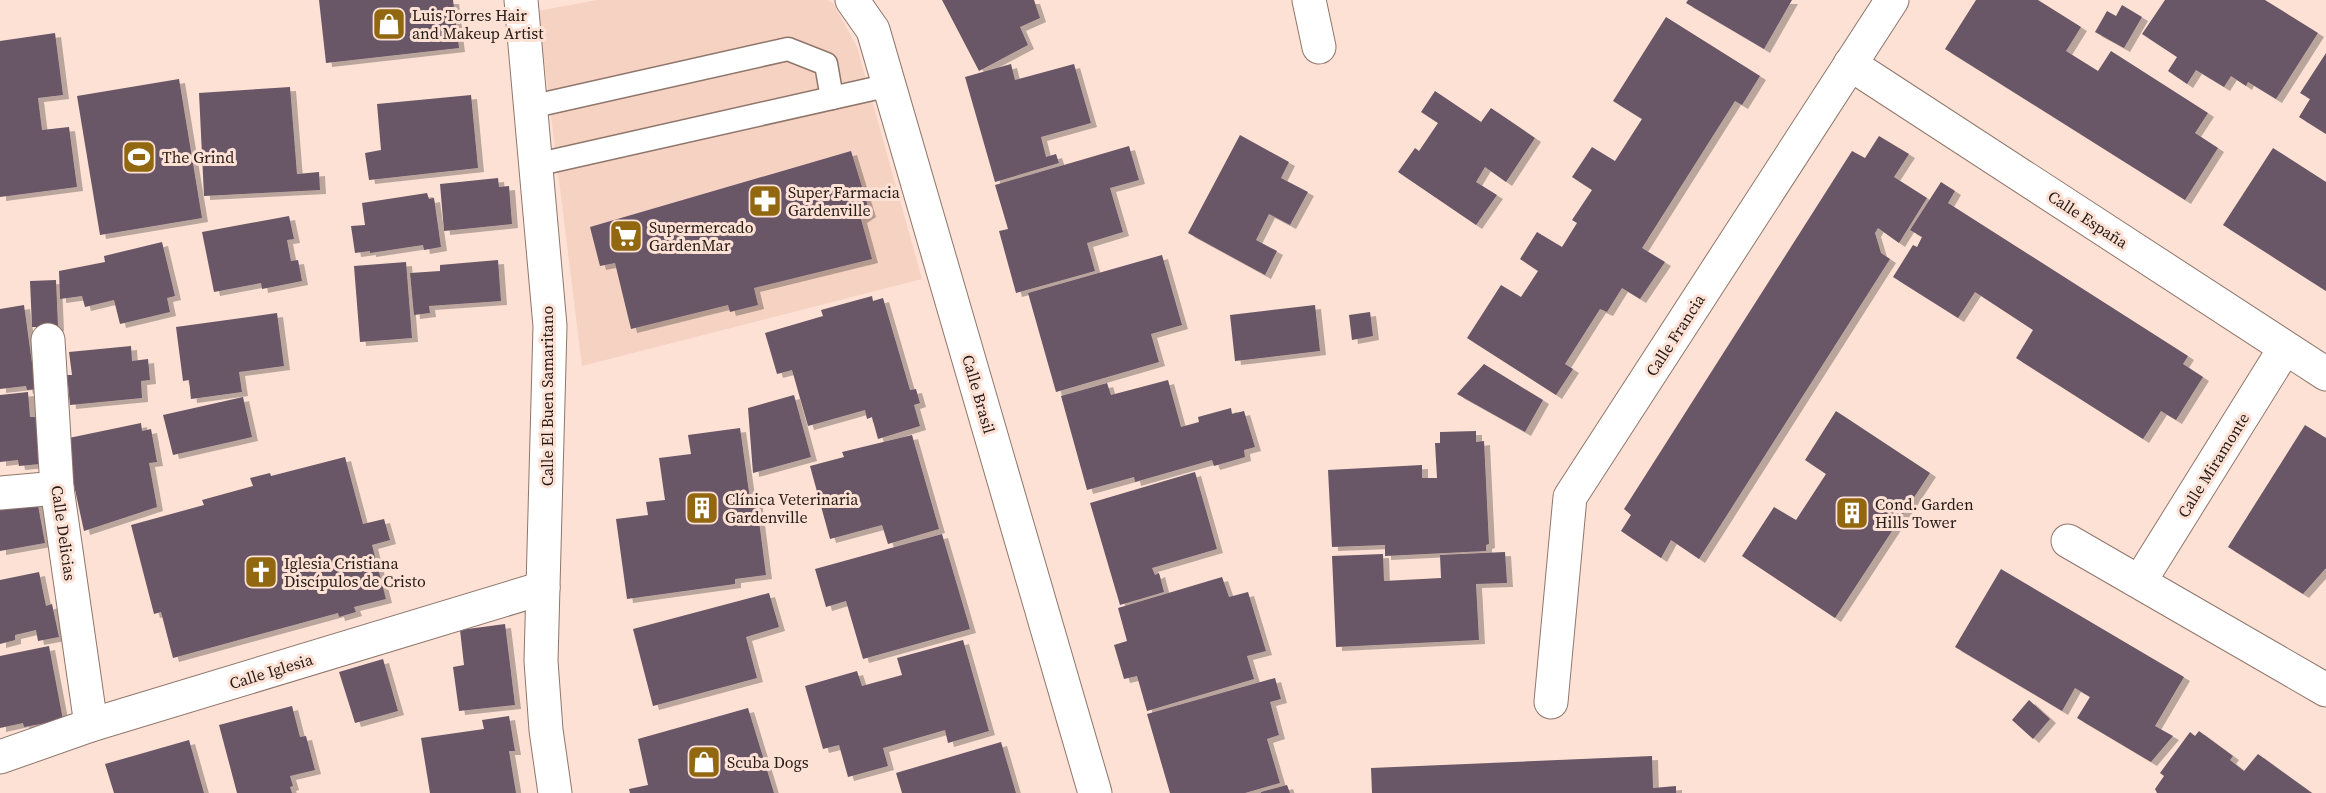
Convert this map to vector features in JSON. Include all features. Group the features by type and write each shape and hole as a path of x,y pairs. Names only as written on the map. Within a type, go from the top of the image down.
{"street":[{"name":"Calle El Buen Samaritano","path":"521,0 550,326 541,661 546,730 555,793"},
{"name":"Calle Brasil","path":"852,0 873,30 890,85 1095,793"},
{"path":"1309,0 1319,47"},
{"name":"Calle Francia","path":"1551,702 1570,497 1892,0"},
{"name":"Calle España","path":"1850,64 2326,374"},
{"name":"Calle Delicias","path":"48,339 57,488 91,725"},
{"name":"Calle Miramonte","path":"2140,581 2285,348"},
{"path":"0,494 57,488"},
{"path":"2068,541 2326,690"},
{"name":"Calle Iglesia","path":"0,757 91,725 543,588"}],"lane":[{"path":"530,107 788,48 826,64 832,98"},
{"path":"536,165 890,85"}],"shaded area":[{"path":"597,0 827,0 833,3 857,47 922,279 582,366 538,11"}],"building":[{"name":"Luis Torres Hair and Makeup Artist","path":"319,0 453,0 459,48 326,63"},
{"path":"942,0 1034,0 1040,18 1020,27 1028,45 979,71"},
{"path":"1688,0 1792,0 1764,49 1686,3"},
{"path":"1976,0 2038,0 2081,27 2066,51 2098,71 2111,51 2208,113 2195,133 2218,148 2185,200 1945,49"},
{"path":"2165,0 2265,0 2318,33 2276,99 2248,82 2246,86 2231,76 2224,87 2196,70 2187,84 2168,71 2177,57 2142,34"},
{"path":"2122,5 2142,17 2124,48 2095,32 2107,11 2116,16"},
{"path":"1666,17 1760,76 1742,105 1735,101 1642,248 1665,262 1640,299 1622,288 1607,312 1600,309 1565,364 1573,369 1556,395 1467,338 1501,285 1521,297 1538,271 1520,259 1537,232 1562,247 1577,223 1572,220 1592,190 1572,177 1592,147 1615,161 1642,119 1613,101"},
{"path":"55,33 63,95 38,98 42,130 69,127 77,187 0,197 0,41"},
{"path":"2326,53 2326,134 2299,117 2310,99 2300,93"},
{"path":"1011,64 1015,80 1074,64 1091,123 1041,137 1046,157 1056,154 1059,163 995,182 965,77"},
{"name":"The Grind","path":"179,79 202,218 100,235 77,96"},
{"path":"290,87 297,174 319,172 320,190 204,196 199,93"},
{"path":"1435,91 1481,122 1491,108 1535,138 1506,182 1485,167 1476,182 1497,195 1476,225 1398,172 1415,148 1419,151 1438,123 1421,112"},
{"path":"471,95 478,168 369,180 365,153 381,150 377,104"},
{"path":"1240,135 1289,162 1281,178 1308,192 1290,225 1269,214 1256,240 1277,251 1265,275 1188,233"},
{"path":"1879,136 1909,154 1894,177 1927,198 1899,243 1878,228 1875,233 1881,253 1890,259 1699,559 1671,540 1661,558 1621,531 1631,515 1624,509 1852,151 1865,158"},
{"path":"1129,146 1139,180 1110,188 1123,232 1087,243 1095,271 1016,293 999,231 1008,229 995,185"},
{"path":"2273,148 2326,182 2326,291 2223,225"},
{"path":"851,151 870,213 861,219 872,259 754,288 758,305 730,312 728,305 631,329 615,263 600,266 590,227"},
{"path":"498,178 499,187 509,186 512,224 444,231 440,184"},
{"path":"1941,182 1955,191 1948,203 2188,356 2183,364 2203,377 2176,420 2161,411 2143,439 2016,358 2033,330 1975,292 1958,318 1893,277 1913,245 1917,247 1922,237 1910,230"},
{"path":"427,193 429,199 434,198 441,247 424,250 423,245 355,253 351,226 365,225 362,203"},
{"path":"289,216 294,239 287,240 291,261 298,260 302,281 262,289 261,283 214,292 202,232"},
{"path":"162,242 175,296 167,298 170,312 120,324 114,300 85,307 82,296 60,299 59,271 105,262 104,256"},
{"path":"1162,255 1182,325 1151,334 1159,362 1056,392 1028,293"},
{"path":"498,260 501,301 429,306 430,313 414,315 410,273 440,271 440,265"},
{"path":"406,262 412,338 360,342 354,266"},
{"path":"56,280 58,327 32,327 30,281"},
{"path":"872,296 873,301 883,298 910,390 916,389 920,403 914,405 920,426 878,439 872,417 867,419 865,410 808,426 792,370 777,374 765,333 823,316 821,310"},
{"path":"24,305 38,389 27,390 26,386 0,389 0,309"},
{"path":"1315,305 1320,351 1235,361 1230,315"},
{"path":"1370,312 1373,336 1352,340 1349,315"},
{"path":"277,313 284,366 239,372 242,392 191,399 189,380 183,381 176,327"},
{"path":"131,346 132,361 148,359 150,380 141,381 142,398 70,405 67,375 72,375 69,352"},
{"path":"1484,364 1543,400 1525,432 1457,394"},
{"path":"1168,380 1181,427 1199,422 1198,417 1231,408 1232,414 1244,411 1255,447 1244,450 1245,457 1214,466 1212,460 1135,482 1134,477 1087,490 1061,396 1107,383 1111,395"},
{"path":"28,392 30,417 37,417 40,464 19,466 18,460 0,462 0,395"},
{"path":"794,395 811,457 753,473 748,408"},
{"path":"243,397 252,437 173,455 163,415"},
{"name":"Cond. Garden Hills Tower","path":"1836,411 1930,473 1835,618 1742,556 1774,507 1796,520 1826,474 1805,460"},
{"path":"141,423 142,431 151,429 157,462 149,463 157,507 84,531 64,439"},
{"path":"2305,425 2326,438 2326,568 2303,594 2228,547"},
{"name":"Clínica Veterinaria Gardenville","path":"740,428 750,499 756,498 766,575 735,579 735,584 627,599 616,519 648,515 646,502 665,500 659,458 691,454 688,435"},
{"path":"1476,431 1476,442 1484,441 1489,544 1486,545 1486,551 1385,556 1385,545 1332,547 1328,470 1422,465 1422,478 1437,478 1435,443 1440,443 1440,432"},
{"path":"912,435 939,529 888,544 882,525 830,539 810,466 844,457 842,452"},
{"name":"Iglesia Cristiana Discípulos de Cristo","path":"345,457 363,524 384,519 390,540 372,545 386,599 354,607 356,612 339,617 338,613 173,658 161,612 154,614 131,525 204,505 202,500 253,486 250,478 270,473 271,476"},
{"path":"1195,472 1217,549 1152,568 1155,575 1159,573 1164,592 1120,605 1090,503"},
{"path":"37,500 45,543 0,551 0,507"},
{"path":"942,534 970,629 863,659 846,601 826,607 815,569"},
{"path":"1505,552 1507,583 1476,584 1479,640 1336,647 1332,556 1383,554 1384,581 1441,578 1440,555"},
{"path":"2001,569 2184,677 2155,726 2173,736 2151,762 2077,718 2090,697 2075,688 2062,711 1955,647"},
{"path":"39,572 46,606 52,604 59,637 38,641 36,630 15,635 15,640 0,644 0,580"},
{"path":"1222,577 1229,597 1248,592 1266,651 1247,656 1254,679 1147,711 1137,676 1124,679 1114,645 1127,641 1118,608"},
{"path":"769,593 779,627 746,637 757,678 653,706 633,629"},
{"path":"505,624 515,705 459,711 453,667 464,665 460,630"},
{"path":"963,640 989,731 948,743 945,730 883,748 888,766 848,777 839,745 823,749 805,686 857,671 862,686 902,675 897,658"},
{"path":"49,646 63,720 24,727 23,723 0,728 0,656"},
{"path":"383,659 398,711 355,723 339,672"},
{"path":"1275,678 1281,699 1270,702 1279,735 1267,739 1280,783 1245,793 1170,793 1147,714"},
{"path":"2029,700 2050,719 2033,739 2012,720"},
{"path":"292,706 300,737 306,736 315,770 290,776 293,786 290,787 292,793 237,793 219,725"},
{"name":"Scuba Dogs","path":"748,708 774,793 630,793 629,789 648,785 638,739"},
{"path":"509,716 515,751 509,751 516,793 430,793 421,738 484,729 482,720"},
{"path":"2199,731 2233,756 2230,760 2244,771 2258,754 2312,793 2157,793 2155,789 2164,776 2160,773 2190,732 2195,736"},
{"path":"189,740 204,793 114,793 105,764"},
{"path":"1001,742 1016,793 902,793 896,773"},
{"path":"1652,756 1653,788 1676,786 1676,793 1372,793 1371,768"},
{"path":"1287,785 1290,793 1261,793 1261,792"}],"place":[{"name":"Luis Torres Hair and Makeup Artist","path":"389,24"},
{"name":"The Grind","path":"139,157"},
{"name":"Super Farmacia Gardenville","path":"765,201"},
{"name":"Supermercado GardenMar","path":"626,236"},
{"name":"Clínica Veterinaria Gardenville","path":"702,508"},
{"name":"Cond. Garden Hills Tower","path":"1852,513"},
{"name":"Iglesia Cristiana Discípulos de Cristo","path":"261,572"},
{"name":"Scuba Dogs","path":"704,762"}]}
